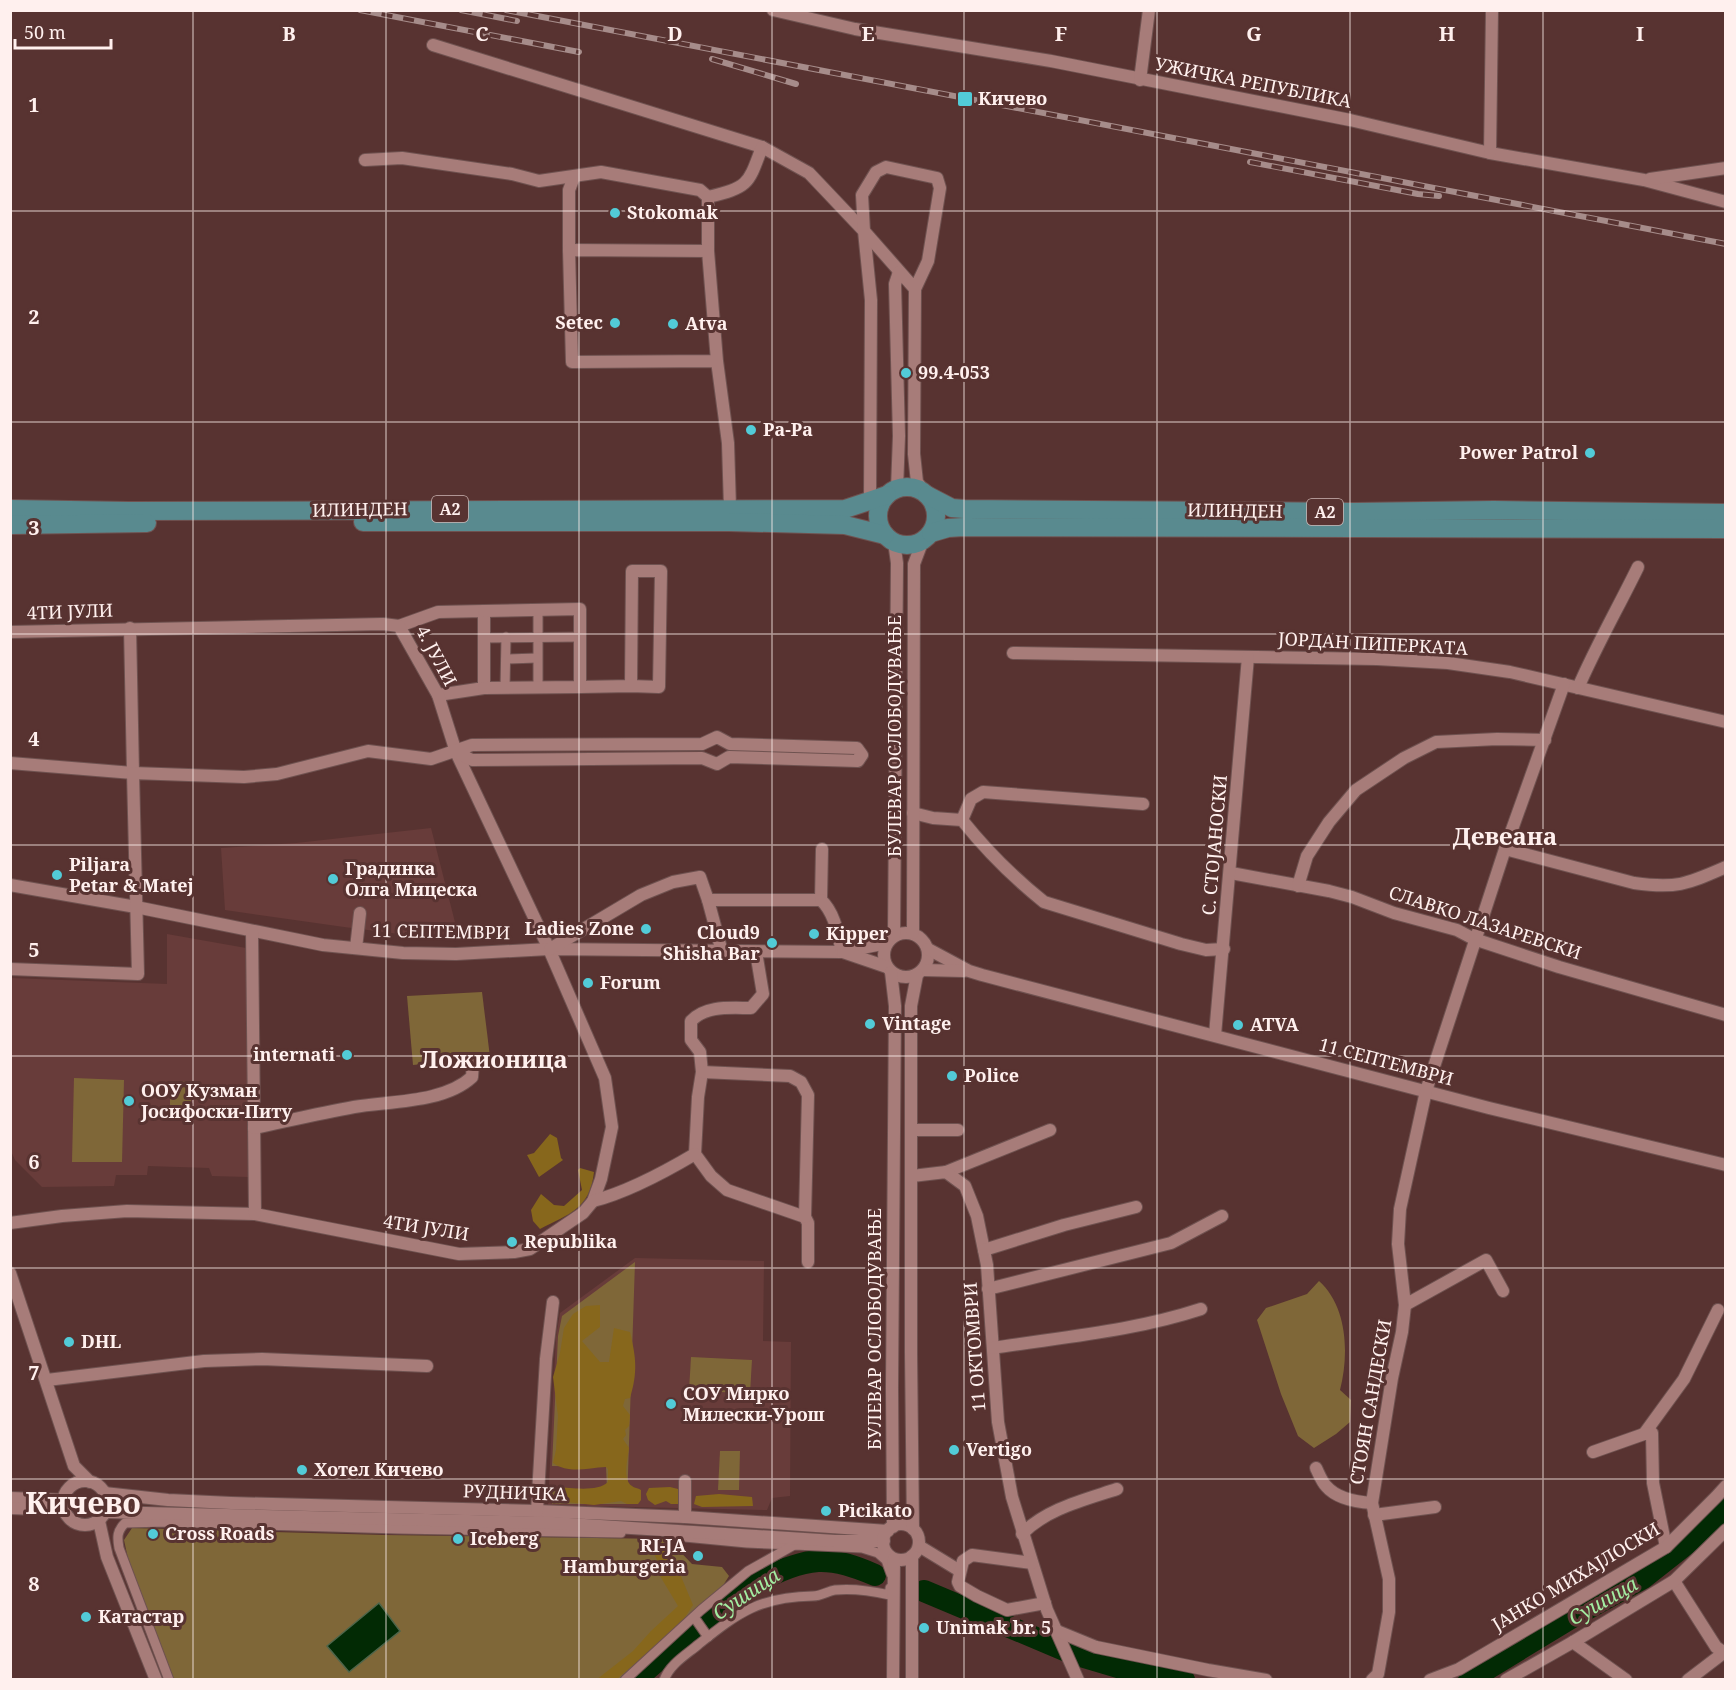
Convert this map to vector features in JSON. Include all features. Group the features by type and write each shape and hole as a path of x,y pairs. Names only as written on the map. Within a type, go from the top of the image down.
{"main road":[{"name":"ИЛИНДЕН","path":"10,509 152,511 845,509 903,487 916,489 952,508 964,509 1725,513"},
{"path":"889,539 878,519 878,510 892,492"},
{"path":"927,495 935,509 934,526 927,537"},
{"name":"ИЛИНДЕН","path":"10,525 729,522 845,525 909,545 948,528 964,527 1725,529"}],"street":[{"name":"УЖИЧКА РЕПУБЛИКА","path":"772,10 855,29 1051,61 1350,120 1490,153 1644,180 1725,201"},
{"path":"1140,80 1149,10"},
{"path":"1490,153 1492,10"},
{"path":"433,45 762,147 809,173 915,289"},
{"path":"708,197 745,185 755,168 762,147"},
{"path":"364,160 402,158 512,174 539,181 601,172 700,190 708,197 708,251 717,362 728,442 730,508"},
{"path":"870,501 871,300 862,195 876,172 886,167 937,178 940,188 928,261 915,289 914,454 917,482 927,495"},
{"path":"1644,180 1725,168"},
{"path":"574,177 568,190 572,362 717,362"},
{"path":"569,250 708,251"},
{"path":"892,492 898,436 895,284 900,272"},
{"name":"БУЛЕВАР ОСЛОБОДУВАЊЕ","path":"913,933 914,564 927,537"},
{"name":"БУЛЕВАР ОСЛОБОДУВАЊЕ","path":"889,539 897,563 890,940"},
{"path":"1578,688 1597,644 1617,611 1638,567"},
{"path":"438,695 505,687 659,687 661,571 632,571 631,686"},
{"path":"399,626 438,612 580,609 580,687"},
{"path":"538,610 538,687"},
{"path":"484,611 484,688"},
{"name":"4. ЈУЛИ","path":"130,628 383,624 399,626 438,695 456,752 549,949"},
{"path":"10,969 138,974 130,628"},
{"name":"4ТИ ЈУЛИ","path":"10,632 130,628"},
{"path":"505,687 506,637"},
{"path":"485,638 580,637"},
{"name":"ЈОРДАН ПИПЕРКАТА","path":"1013,653 1377,659 1448,663 1510,672 1725,722"},
{"name":"С. СТОЈАНОСКИ","path":"1215,1035 1231,873 1248,657"},
{"path":"506,659 537,658"},
{"name":"СТОЯН САНДЕСКИ","path":"1372,1680 1378,1674 1389,1612 1389,1578 1373,1509 1405,1305 1398,1244 1400,1209 1426,1091 1474,939 1564,684"},
{"path":"10,763 133,773 244,777 277,774 368,751 432,759 472,745 702,744 717,737 730,744 857,748 862,755 858,761 729,757 717,764 702,758 472,760 456,752"},
{"path":"1298,886 1307,856 1329,822 1356,790 1404,758 1436,742 1497,739 1545,740"},
{"path":"962,820 971,799 983,792 1143,804"},
{"path":"913,813 933,818 962,820 986,848 1044,902 1182,944 1206,950 1224,949"},
{"path":"822,849 821,900 836,926 842,952"},
{"path":"1505,849 1634,883 1655,886 1689,883 1725,867"},
{"name":"СЛАВКО ЛАЗАРЕВСКИ","path":"1231,873 1352,897 1394,913 1457,930 1474,939 1559,967 1725,1015"},
{"path":"549,949 641,895 673,882 700,877 722,952"},
{"name":"11 СЕПТЕМВРИ","path":"10,885 136,907 323,945 404,953 456,954 549,949 842,952 890,940"},
{"path":"708,900 821,900"},
{"path":"356,948 360,913"},
{"path":"252,931 255,1214"},
{"path":"903,933 913,933 928,949 927,964 920,972 904,978 889,969 884,955 890,940 903,933"},
{"name":"4ТИ ЈУЛИ","path":"10,1223 127,1211 255,1214 459,1254 514,1252 530,1249 583,1213 592,1201 601,1179 612,1127 605,1078 549,949"},
{"name":"11 СЕПТЕМВРИ","path":"928,949 969,971 1426,1091 1725,1165"},
{"path":"756,952 763,994 751,1008 712,1009 697,1015 691,1021 691,1040 700,1052 702,1072 698,1097 695,1155 711,1176 727,1190 805,1217"},
{"name":"11 СЕПТЕМВРИ","path":"842,952 889,969"},
{"name":"БУЛЕВАР ОСЛОБОДУВАЊЕ","path":"889,969 895,1006 892,1377 887,1553 894,1559 893,1680"},
{"name":"11 СЕПТЕМВРИ","path":"920,972 969,971"},
{"name":"БУЛЕВАР ОСЛОБОДУВАЊЕ","path":"912,1680 916,1544 911,1353 911,1006 920,972"},
{"path":"254,1128 354,1107 423,1098 466,1083 472,1077 473,1062"},
{"path":"702,1072 790,1076 801,1082 807,1095 805,1217 808,1223 808,1262"},
{"path":"912,1130 958,1130"},
{"path":"912,1176 946,1172 1050,1130"},
{"path":"592,1201 605,1198 647,1180 695,1155"},
{"name":"11 ОКТОМВРИ","path":"946,1172 965,1186 977,1216 984,1250 988,1289 998,1422 1012,1497 1032,1563"},
{"path":"984,1250 1064,1225 1136,1207"},
{"path":"988,1289 1171,1243 1222,1216"},
{"path":"1405,1305 1486,1260 1503,1291"},
{"path":"10,1273 74,1466 104,1493 106,1499 97,1519 107,1557 156,1680"},
{"path":"537,1511 546,1359 553,1302"},
{"path":"993,1348 1131,1327 1166,1320 1201,1309"},
{"path":"1644,1434 1684,1379 1718,1310"},
{"path":"47,1380 204,1360 262,1359 427,1366"},
{"path":"1593,1452 1652,1433 1653,1483 1666,1547"},
{"path":"74,1466 65,1500 70,1520 75,1524 97,1519"},
{"path":"1316,1468 1326,1486 1340,1497 1373,1509 1435,1507"},
{"path":"685,1481 685,1517"},
{"path":"10,1508 65,1500 78,1482 90,1482"},
{"name":"ЈАНКО МИХАЈЛОСКИ","path":"1430,1680 1459,1669 1666,1547 1725,1486"},
{"path":"1022,1534 1034,1522 1072,1504 1117,1489"},
{"name":"РУДНИЧКА","path":"104,1493 168,1500 231,1503 685,1517 888,1533"},
{"path":"10,1498 65,1500"},
{"name":"РУДНИЧКА","path":"97,1519 554,1522 824,1540 888,1533 904,1525 916,1544"},
{"path":"169,1680 119,1548 117,1537 125,1523 638,1533 747,1543 862,1548 878,1553 886,1560 891,1571 890,1595 871,1591 834,1590 815,1596 802,1595 754,1606 738,1614 708,1636 668,1669 664,1680"},
{"path":"1506,1680 1674,1581 1725,1530"},
{"path":"894,1559 902,1560 916,1544 960,1571"},
{"path":"625,1680 701,1610 748,1571 794,1545"},
{"path":"1045,1603 1007,1610 998,1607 960,1586 958,1582 963,1561 972,1555 1032,1563 1045,1603 1078,1680"},
{"path":"1674,1581 1716,1647 1724,1652 1688,1680"},
{"path":"694,1618 708,1636"},
{"path":"1060,1636 1096,1647 1266,1680"},
{"path":"1573,1642 1626,1680"}],"shaded area":[{"name":"Градинка Олга Мицеска","path":"431,828 459,938 423,937 225,910 221,848 296,843"},
{"name":"ООУ Кузман Јосифоски-Питу","path":"167,934 246,948 248,1177 212,1176 209,1168 148,1166 147,1175 116,1175 114,1186 42,1187 15,1160 11,1151 11,978 167,984"},
{"path":"482,992 490,1057 413,1065 407,996"},
{"path":"74,1078 124,1080 122,1162 72,1162"},
{"path":"170,1081 191,1082 191,1107 170,1107"},
{"path":"550,1134 557,1138 563,1160 539,1177 527,1155 534,1153"},
{"path":"580,1168 594,1172 592,1184 583,1202 569,1214 540,1229 533,1221 531,1210 541,1194 554,1205 564,1206 582,1190 578,1170"},
{"name":"СОУ Мирко Милески-Урош","path":"635,1258 764,1261 763,1341 791,1342 790,1496 772,1498 767,1510 548,1505 556,1337 560,1313"},
{"path":"635,1262 627,1504 552,1504 552,1489 607,1489 606,1467 552,1466 558,1336 562,1316"},
{"path":"1319,1281 1329,1292 1341,1318 1345,1362 1340,1390 1351,1400 1350,1422 1314,1448 1298,1436 1281,1394 1257,1320 1266,1308 1307,1294"},
{"path":"600,1305 600,1327 582,1341 600,1362 609,1362 614,1328 630,1332 634,1349 634,1380 630,1398 625,1399 623,1406 630,1415 629,1426 625,1430 626,1435 623,1439 629,1448 627,1479 632,1486 641,1490 641,1500 638,1504 627,1504 621,1501 594,1505 557,1501 558,1487 591,1488 608,1482 606,1467 572,1469 553,1463 558,1416 553,1377 564,1328 573,1314 586,1306"},
{"path":"691,1357 752,1360 750,1393 689,1391"},
{"path":"720,1451 740,1451 739,1490 718,1490"},
{"path":"670,1487 682,1490 679,1504 666,1501 655,1505 648,1500 646,1494 649,1488"},
{"path":"719,1494 752,1497 753,1506 702,1507 694,1504 696,1496"},
{"path":"132,1528 384,1535 668,1539 692,1564 722,1567 729,1576 717,1595 620,1679 173,1679 129,1563 124,1540"},
{"path":"639,1542 667,1543 693,1605 680,1625 617,1679 596,1680 633,1651 678,1606 660,1576 664,1573 654,1554 644,1554"},
{"path":"379,1603 400,1631 349,1672 327,1646"}],"waterway":[{"name":"Сушица","path":"1469,1680 1574,1616 1643,1578 1704,1530 1726,1506"},
{"name":"Сушица","path":"635,1680 720,1607 769,1576 794,1566 818,1561 847,1565 875,1575"},
{"name":"Сушица","path":"924,1591 1074,1654 1121,1668 1184,1680"}],"railway":[{"path":"360,10 579,52"},
{"path":"461,10 517,21"},
{"path":"506,10 1726,244"},
{"path":"712,59 796,84"},
{"path":"1250,162 1439,196"}],"place":[{"name":"Кичево","path":"965,99"},
{"name":"Stokomak","path":"615,213"},
{"name":"Setec","path":"615,323"},
{"name":"Atva","path":"673,324"},
{"name":"99.4-053","path":"906,373"},
{"name":"Ра-Ра","path":"751,430"},
{"name":"Power Patrol","path":"1590,453"},
{"name":"Piljara Petar & Matej","path":"57,875"},
{"name":"Градинка Олга Мицеска","path":"333,879"},
{"name":"Ladies Zone","path":"646,929"},
{"name":"Kipper","path":"814,934"},
{"name":"Cloud9 Shisha Bar","path":"772,943"},
{"name":"Forum","path":"588,983"},
{"name":"Vintage","path":"870,1024"},
{"name":"ATVA","path":"1238,1025"},
{"name":"internati","path":"347,1055"},
{"name":"Police","path":"952,1076"},
{"name":"ООУ Кузман Јосифоски-Питу","path":"129,1101"},
{"name":"Republika","path":"512,1242"},
{"name":"DHL","path":"69,1342"},
{"name":"СОУ Мирко Милески-Урош","path":"671,1404"},
{"name":"Vertigo","path":"954,1450"},
{"name":"Хотел Кичево","path":"302,1470"},
{"name":"Picikato","path":"826,1511"},
{"name":"Cross Roads","path":"153,1534"},
{"name":"Iceberg","path":"458,1539"},
{"name":"RI-JA Hamburgeria","path":"698,1556"},
{"name":"Катастар","path":"86,1617"},
{"name":"Unimak br. 5","path":"924,1628"}],"district":[{"name":"Девеана","path":"1505,837"},
{"name":"Ложионица","path":"494,1060"},
{"name":"Кичево","path":"83,1504"}]}
